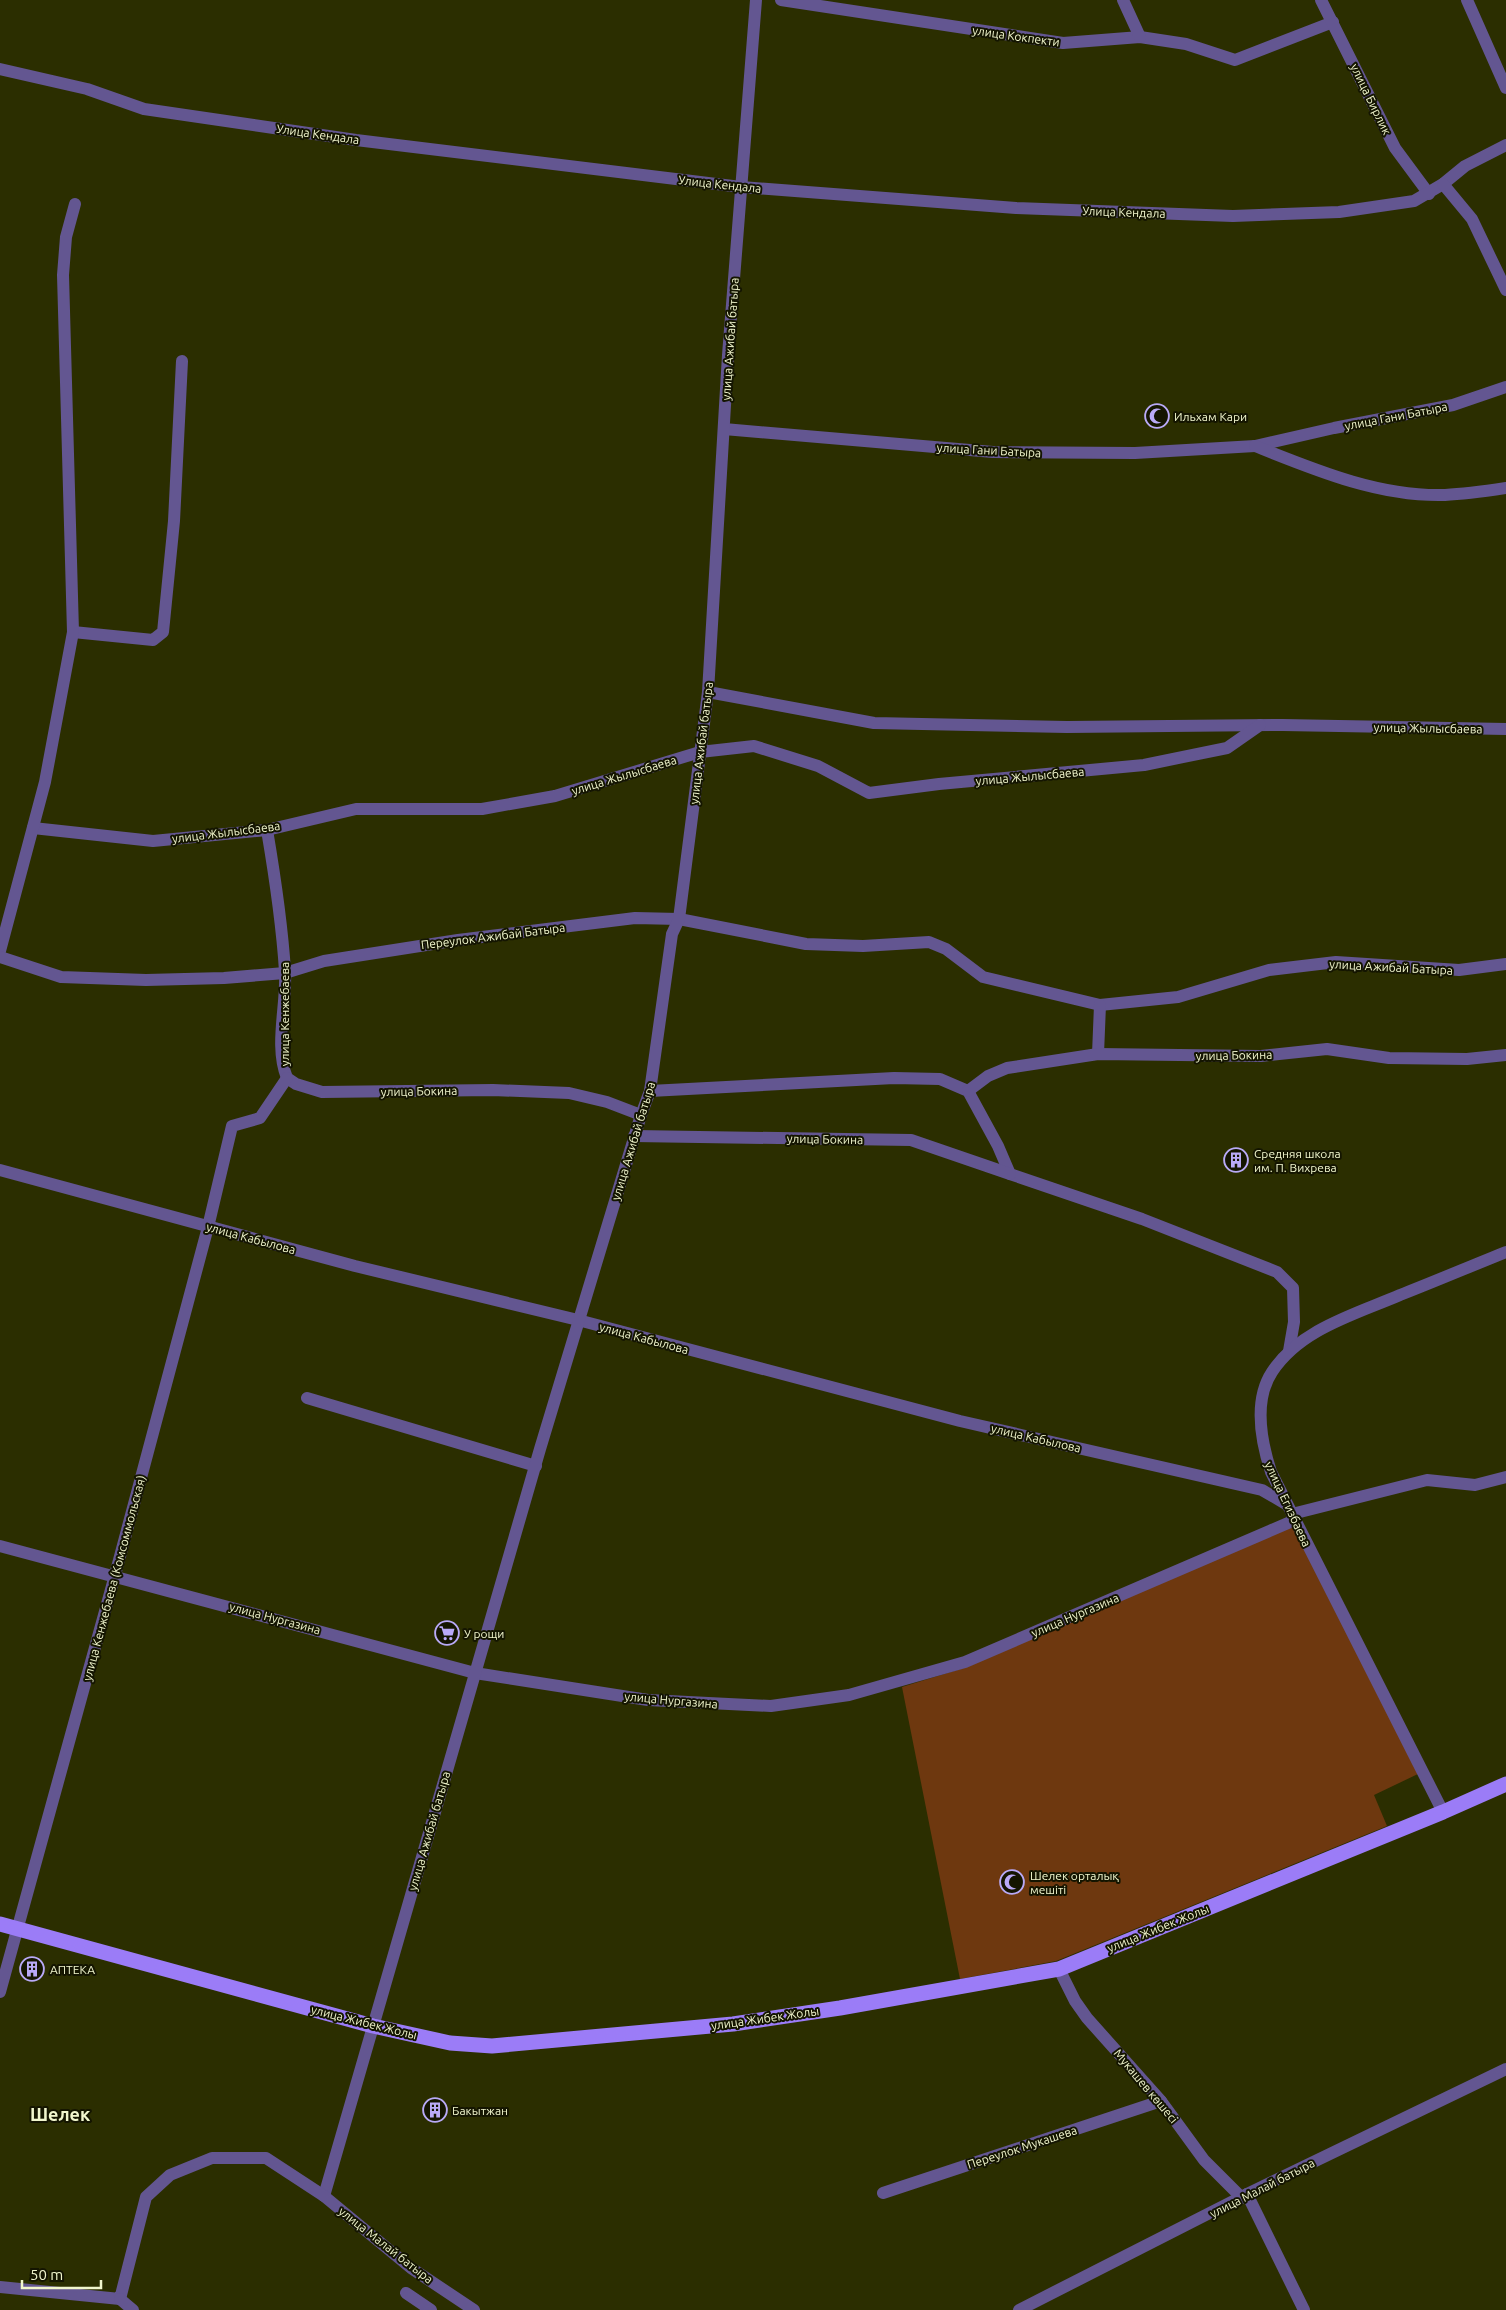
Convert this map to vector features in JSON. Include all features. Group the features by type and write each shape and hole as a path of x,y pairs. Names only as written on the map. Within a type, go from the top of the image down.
{"main road":[{"name":"улица Жибек Жолы","path":"0,1924 373,2026 450,2043 492,2046 733,2024 840,2008 1059,1969 1443,1812 1506,1784"}],"street":[{"name":"улица Ажибай батыра","path":"324,2196 578,1320 634,1136 650,1092 672,934 679,919 708,692 724,429 756,0"},
{"name":"улица Кокпекти","path":"781,0 1063,43 1140,37 1186,44 1235,60 1333,22"},
{"path":"1123,0 1140,37"},
{"name":"улица Бирлик","path":"1321,0 1395,148 1429,194"},
{"path":"1467,0 1506,88"},
{"name":"Улица Кендала","path":"0,69 87,90 144,109 356,140 741,187 1016,208 1233,216 1340,212 1414,201 1429,194 1465,166 1506,145"},
{"path":"1443,184 1472,219 1506,290"},
{"path":"0,951 45,782 73,632 63,274 66,237 75,204"},
{"path":"73,632 153,640 163,632 174,521 182,361"},
{"name":"улица Гани Батыра","path":"724,429 993,452 1135,453 1255,446 1334,428 1453,405 1506,387"},
{"name":"улица Гани Батыра","path":"1255,446 1316,471 1350,481 1393,490 1444,495 1506,488"},
{"name":"улица Жылысбаева","path":"708,692 874,723 1067,727 1260,725 1506,729"},
{"name":"улица Жылысбаева","path":"33,828 153,841 267,830 356,809 482,809 555,796 700,752 754,746 818,766 869,793 938,784 1144,765 1227,748 1260,725"},
{"name":"улица Кенжебаева","path":"208,1226 232,1126 260,1118 287,1078 283,1068 282,1047 285,973 277,891 267,830"},
{"name":"Переулок Ажибай Батыра","path":"0,957 61,977 146,980 224,978 285,973 324,961 458,940 635,918 679,919 806,944 863,946 929,942 938,944 954,954 978,975"},
{"name":"улица Ажибай Батыра","path":"978,975 1100,1005 1178,996 1269,970 1336,962 1459,970 1506,964"},
{"path":"1098,1054 1100,1005"},
{"name":"улица Бокина","path":"968,1091 988,1076 1007,1068 1098,1054 1261,1056 1327,1049 1389,1058 1467,1059 1506,1055"},
{"name":"улица Бокина","path":"287,1078 296,1084 322,1092 493,1090 570,1093 607,1102 641,1115"},
{"path":"650,1092 894,1078 940,1079 968,1091 998,1146 1010,1174"},
{"name":"улица Бокина","path":"634,1136 911,1140 1142,1219 1277,1272 1294,1288 1294,1322 1289,1351"},
{"name":"улица Кабылова","path":"0,1170 354,1266 578,1320 960,1421 1262,1490 1291,1513"},
{"name":"улица Кенжебаева (Комсоммольская)","path":"18,1929 115,1576 208,1226"},
{"name":"улица Егизбаева","path":"1443,1812 1271,1472 1263,1447 1260,1421 1262,1397 1271,1373 1289,1351 1329,1325 1506,1252"},
{"path":"307,1398 536,1466"},
{"name":"улица Нургазина","path":"0,1546 475,1673 648,1700 771,1706 849,1695 965,1662 1291,1513 1427,1480 1475,1485 1506,1477"},
{"path":"0,1992 18,1929"},
{"name":"Мукашев көшесі","path":"1059,1969 1075,2002 1161,2101 1204,2160 1245,2196 1304,2310"},
{"name":"улица Малай батыра","path":"1019,2310 1245,2196 1506,2069"},
{"name":"Переулок Мукашева","path":"883,2193 1161,2101"},
{"path":"120,2299 146,2197 170,2175 212,2158 266,2158 324,2196"},
{"name":"улица Малай батыра","path":"324,2196 411,2268 474,2310"},
{"path":"0,2287 120,2299 132,2310"},
{"path":"406,2293 431,2310"}],"shaded area":[{"path":"1295,1523 1420,1773 1374,1795 1387,1826 1056,1961 960,1979 902,1687 967,1667"}],"place":[{"name":"Ильхам Кари","path":"1157,416"},
{"name":"Средняя школа им. П. Вихрева","path":"1236,1160"},
{"name":"У рощи","path":"447,1633"},
{"name":"Шелек орталық мешіті","path":"1012,1882"},
{"name":"АПТЕКА","path":"32,1969"},
{"name":"Бакытжан","path":"435,2110"}],"district":[{"name":"Шелек","path":"60,2114"}]}
